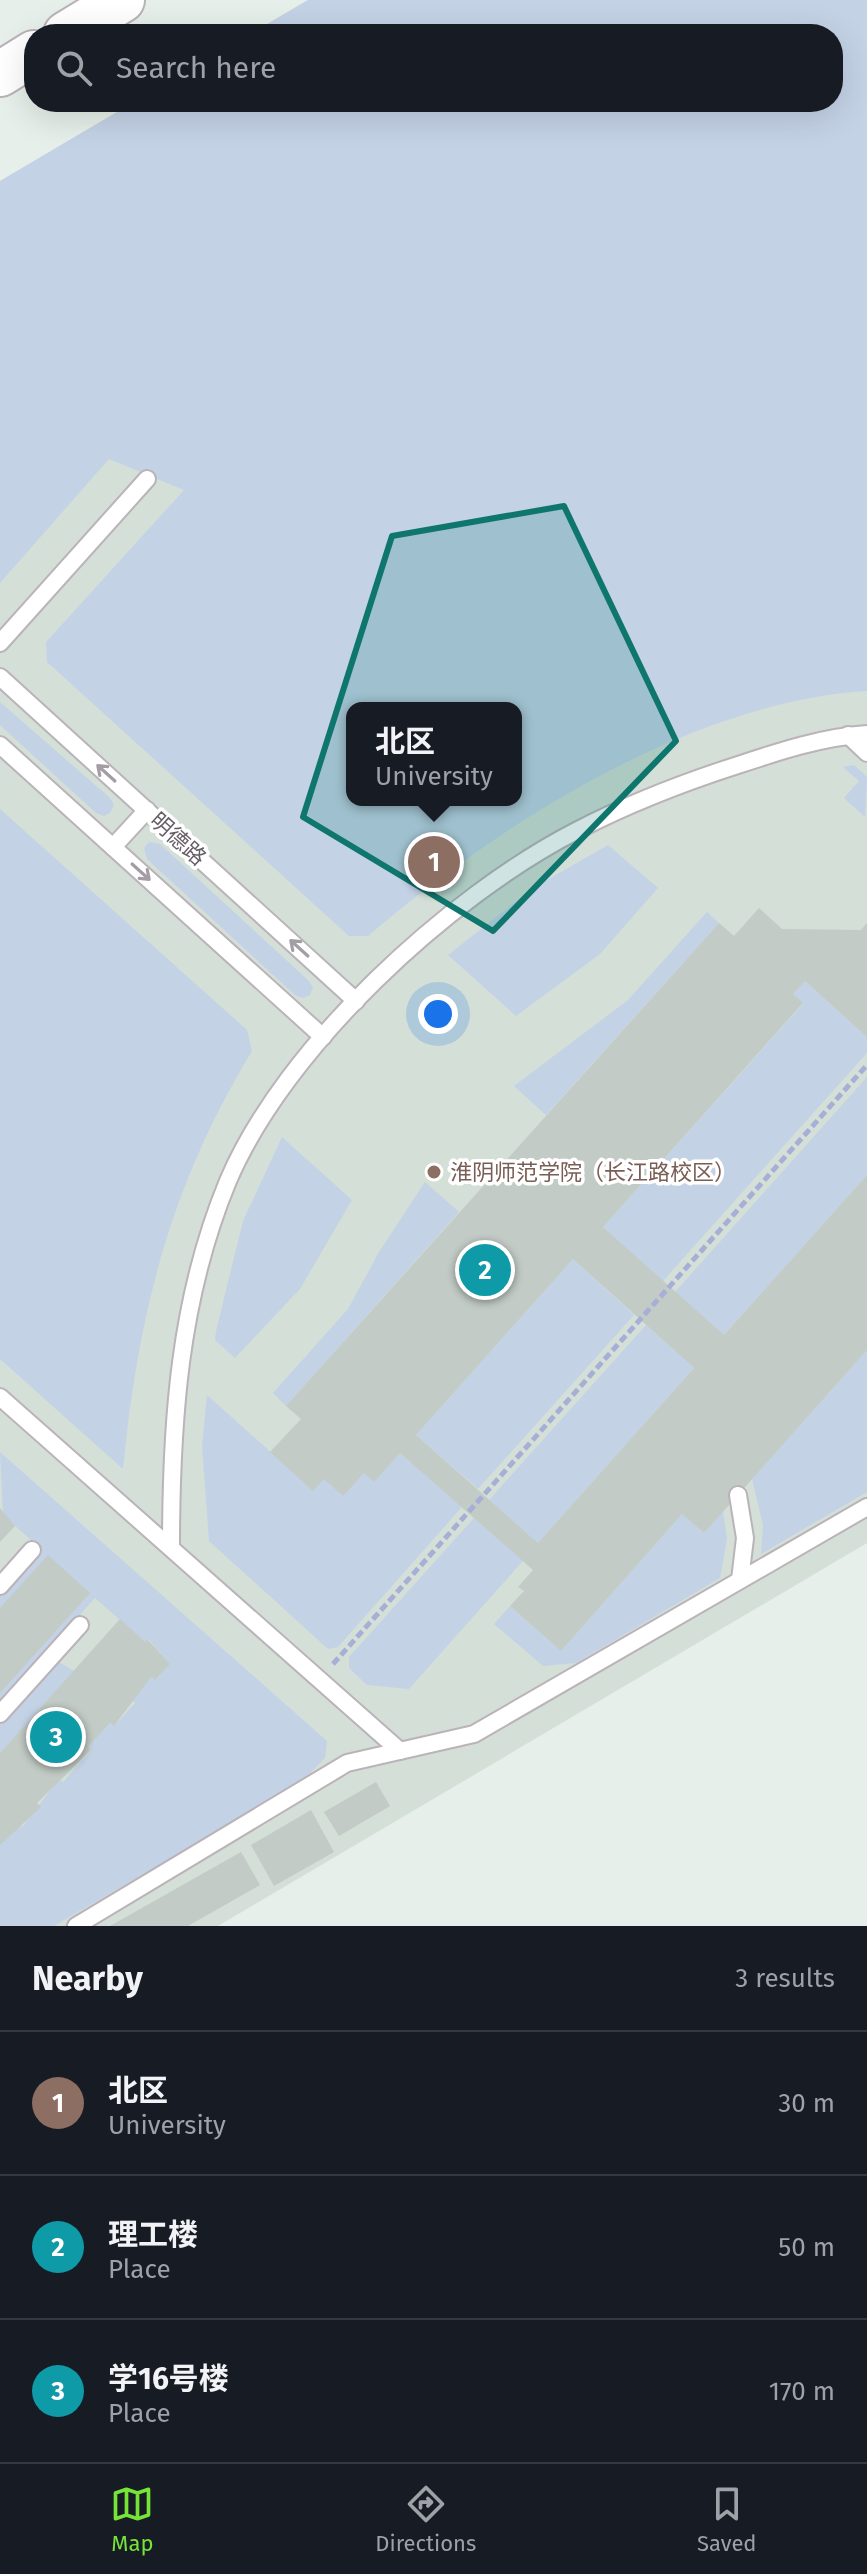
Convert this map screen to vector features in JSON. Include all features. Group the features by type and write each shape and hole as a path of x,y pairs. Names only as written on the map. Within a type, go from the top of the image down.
{"main road":[{"path":"82,24 122,0"},
{"path":"0,74 24,59"}],"lane":[{"path":"0,643 147,479"},
{"name":"明德路","path":"0,677 356,1001"},
{"path":"171,1548 173,1416 189,1305 207,1242 229,1180 259,1123 323,1037 356,1001 448,918 508,872 574,832 642,799 715,772 780,751 848,735 867,734"},
{"path":"848,735 867,753"},
{"path":"0,745 323,1037"},
{"path":"113,847 147,810"},
{"path":"0,1397 400,1751"},
{"path":"738,1495 745,1538 740,1580"},
{"path":"76,1926 347,1763 474,1734 867,1507"},
{"path":"0,1586 32,1550"},
{"path":"0,1714 80,1625"}],"path":[{"path":"332,1665 867,1065"}],"highlighted area":[{"path":"564,506 676,741 493,931 303,817 392,536"}],"shaded area":[{"name":"淮阴师范学院（长江路校区）","path":"308,0 867,0 867,1543 218,1926 0,1926 0,181 117,112 843,112 843,24 267,24"},
{"path":"308,0 867,0 867,691 801,700 734,718 667,743 601,775 537,812 476,852 368,936 349,936 47,662 46,642 184,490 109,459 0,583 0,181 117,112 843,112 843,24 267,24"},
{"path":"0,702 110,798 114,805 110,813 104,816 96,813 0,725"},
{"path":"854,765 867,777 865,817 844,798 859,781 843,767"},
{"path":"0,809 247,1030 252,1051 199,1151 162,1252 138,1357 123,1469 0,1359"},
{"path":"149,842 160,844 309,981 313,988 310,995 303,998 296,996 147,859 144,848"},
{"path":"608,845 658,888 600,954 516,1016 448,955 533,888"},
{"path":"707,912 719,923 546,1115 514,1086 628,1000"},
{"path":"805,981 867,1037 867,1053 663,1281 603,1227 803,1004 793,994"},
{"path":"867,1077 867,1175 724,1335 675,1292"},
{"path":"282,1137 352,1200 300,1289 235,1358 215,1340 216,1331 243,1221"},
{"path":"425,1182 459,1212 286,1406 273,1393 348,1309 379,1252"},
{"path":"573,1259 634,1315 478,1489 416,1435"},
{"path":"646,1325 694,1368 538,1543 489,1500"},
{"path":"867,1350 867,1492 761,1554 763,1525 752,1479"},
{"path":"207,1395 313,1490 324,1479 364,1473 400,1453 462,1507 338,1647 328,1649 209,1541 202,1446"},
{"path":"0,1452 327,1741 325,1758 301,1782 54,1926 0,1926 0,1845 18,1824 22,1827 59,1779 63,1782 91,1751 88,1747 110,1723 114,1726 135,1703 131,1699 151,1677 155,1680 170,1664 148,1639 145,1642 95,1598 0,1704 0,1595 41,1549 3,1515"},
{"path":"723,1511 727,1539 720,1578 576,1663 543,1666 494,1624 510,1606 561,1651 682,1514 704,1533"},
{"path":"474,1518 523,1561 409,1689 367,1685 349,1668 349,1657"},
{"path":"59,1662 74,1671 0,1753 0,1723 52,1664"}],"building":[{"path":"759,908 782,929 861,930 867,923 867,1037 805,981 793,994 803,1003 603,1227 724,1335 867,1175 867,1350 704,1533 682,1514 561,1651 510,1606 524,1591 518,1587 533,1570 400,1453 374,1482 364,1473 343,1496 324,1479 313,1491 270,1452 301,1419 286,1406 719,923 734,936","holes":["573,1259 694,1368 538,1543 416,1435"]},
{"path":"0,1508 15,1526 0,1542"},
{"path":"48,1555 90,1593 0,1693 0,1608"},
{"path":"120,1619 145,1642 147,1639 170,1664 155,1680 151,1677 114,1726 110,1723 88,1747 91,1750 37,1803 41,1807 0,1845 0,1753"},
{"path":"376,1782 390,1806 339,1836 324,1812"},
{"path":"311,1810 334,1852 274,1886 251,1845"},
{"path":"241,1852 260,1885 188,1926 110,1926"}],"place":[{"name":"北区","path":"434,862"},
{"name":"淮阴师范学院（长江路校区）","path":"434,1172"},
{"name":"理工楼","path":"485,1270"},
{"name":"学16号楼","path":"56,1737"}]}
